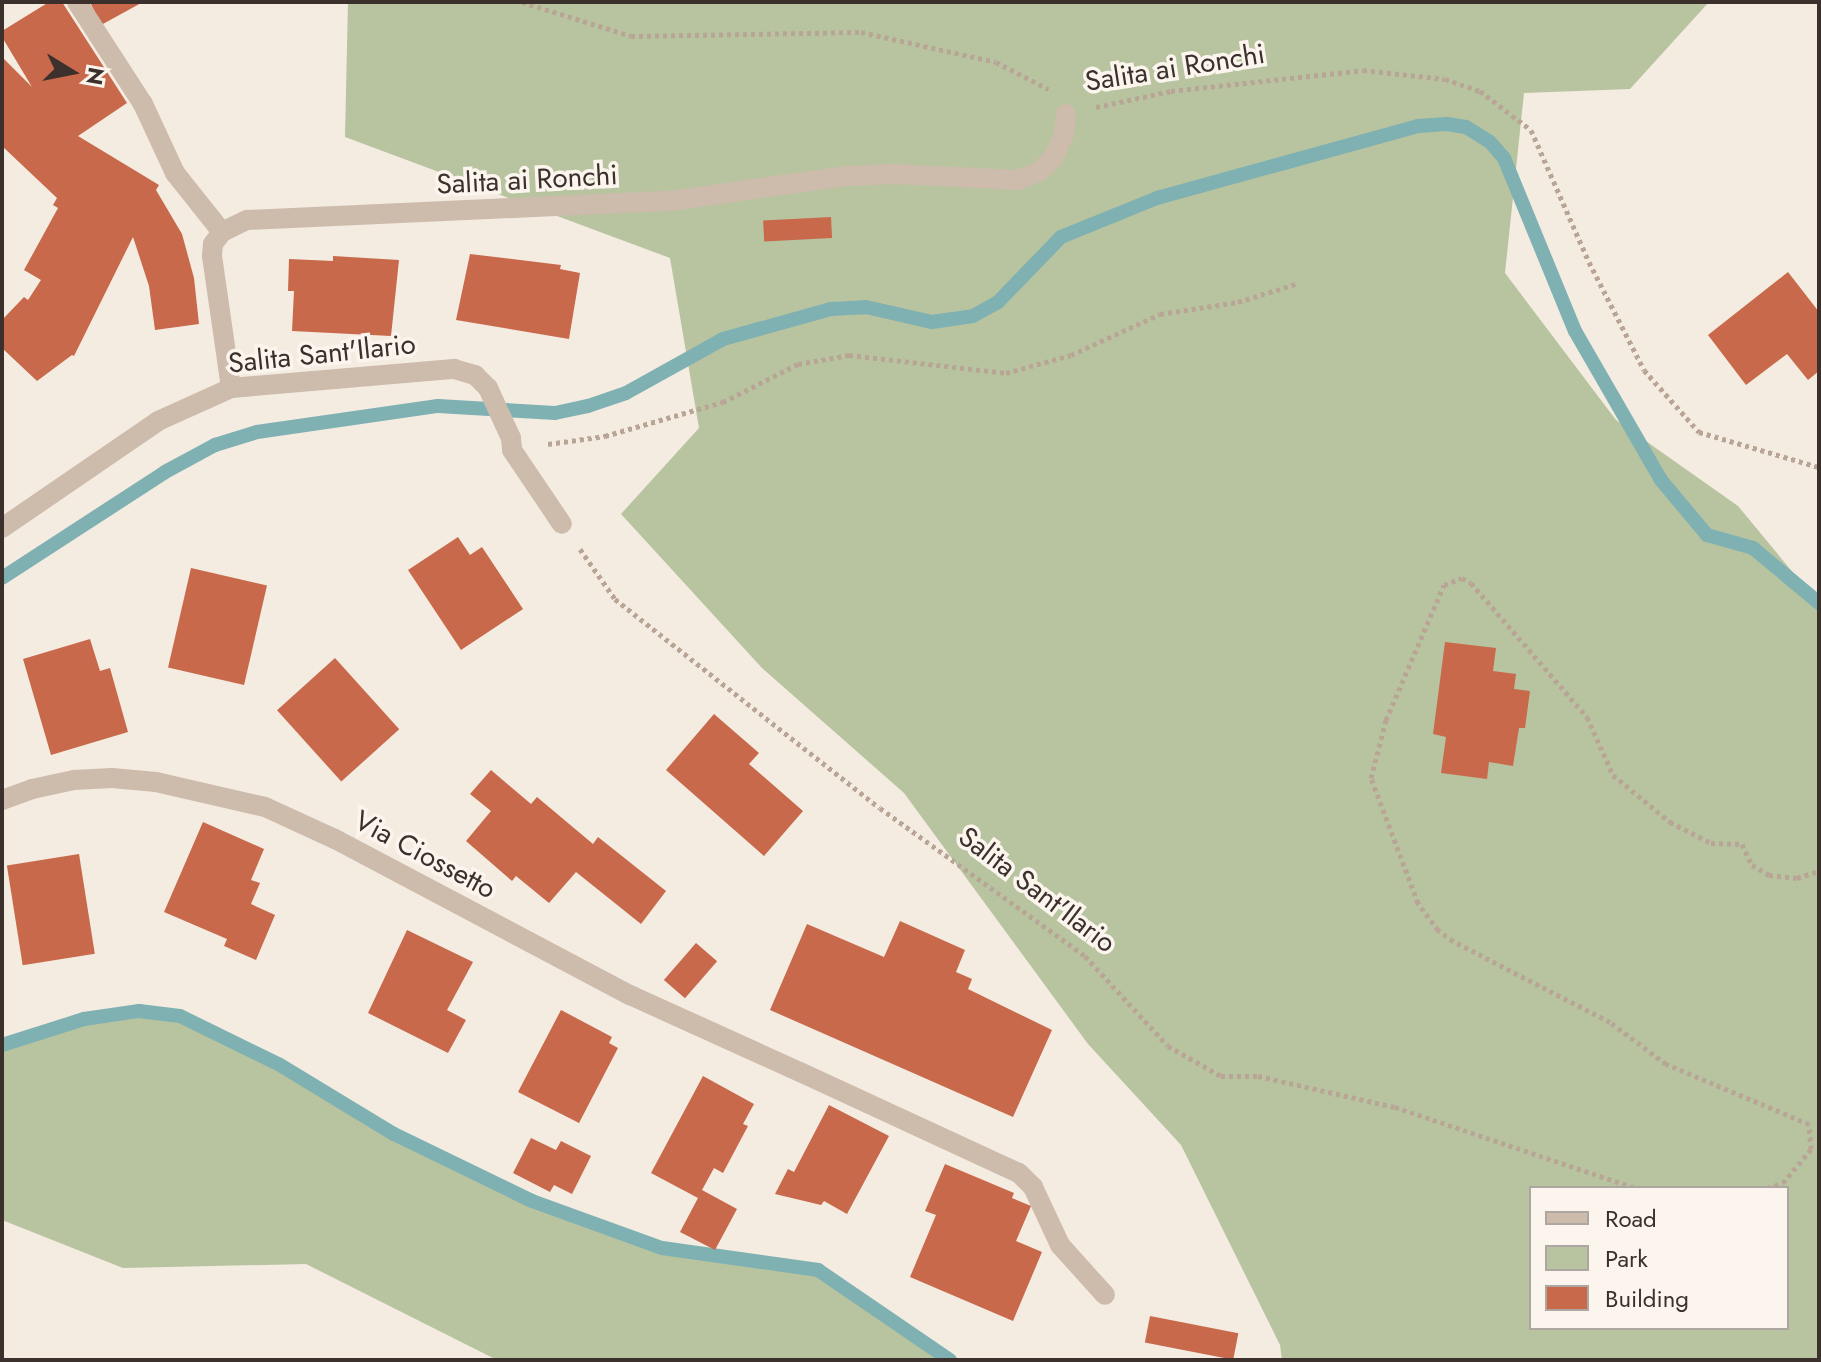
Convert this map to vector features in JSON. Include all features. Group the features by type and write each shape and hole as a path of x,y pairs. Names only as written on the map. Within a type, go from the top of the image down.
{"street":[{"path":"77,2 143,104 175,173 222,232 213,244 212,256 231,388"},
{"name":"Salita ai Ronchi","path":"222,232 247,220 670,201 845,176 895,174 1018,180 1040,171 1054,157 1064,135 1066,114"},
{"name":"Salita Sant'Ilario","path":"2,528 158,421 231,388 454,369 475,375 488,388 511,444"},
{"path":"511,444 562,524"},
{"name":"Via Ciossetto","path":"2,800 32,789 74,780 112,778 156,782 265,807 335,839 630,995 1019,1173 1033,1187 1060,1245 1105,1295"}],"path":[{"path":"522,2 631,36 861,32 996,62 1051,91 1066,114"},
{"name":"Salita ai Ronchi","path":"1066,114 1171,91 1363,70 1445,79 1480,91 1531,130 1589,262 1644,370 1699,432 1819,467"},
{"path":"511,444 605,436 723,402 798,364 849,355 1006,373 1071,355 1160,314 1238,302 1299,283"},
{"name":"Salita Sant'Ilario","path":"562,524 615,599 880,808 1085,956 1168,1046 1221,1076 1258,1076 1395,1107 1630,1186"},
{"path":"1773,1186 1783,1183 1811,1149 1809,1124 1666,1064 1610,1022 1478,956 1438,930 1418,903 1371,778 1386,720 1444,585 1462,578 1471,583 1587,717 1613,775 1670,822 1711,843 1742,844 1752,865 1769,875 1797,878 1819,871"}],"green space":[{"path":"348,2 1709,2 1630,89 1524,93 1505,273 1616,420 1738,506 1819,604 1819,1360 1282,1360 1280,1345 1181,1145 1088,1044 904,793 762,668 621,514 699,428 670,258 345,137"},
{"path":"139,1011 180,1016 280,1065 394,1134 532,1201 662,1248 818,1270 876,1307 945,1360 497,1360 306,1264 123,1268 2,1220 2,1045 84,1019"}],"building":[{"path":"49,2 62,2 127,103 78,136 159,185 156,190 182,234 194,278 199,324 155,330 149,286 133,237 74,356 37,381 2,348 2,320 24,297 28,300 41,280 24,270 58,208 53,205 57,198 2,146 2,57 32,87 2,37 2,31"},
{"path":"90,2 143,2 101,25"},
{"path":"831,217 832,238 764,242 763,221"},
{"path":"470,254 561,265 560,269 580,273 569,339 456,320"},
{"path":"333,256 399,260 391,336 292,331 294,291 288,291 289,259 333,261"},
{"path":"1788,272 1819,312 1819,371 1808,380 1787,354 1746,385 1708,335"},
{"path":"458,537 470,555 482,547 523,609 461,650 408,570"},
{"path":"191,568 267,586 244,685 168,667"},
{"path":"90,639 100,671 110,668 128,732 51,755 23,659"},
{"path":"1445,642 1496,648 1493,671 1516,674 1514,689 1530,691 1525,728 1519,728 1513,766 1489,762 1487,779 1441,773 1446,737 1433,734"},
{"path":"335,658 399,729 341,782 277,710"},
{"path":"714,714 759,753 749,764 803,811 764,856 666,770"},
{"path":"491,770 531,804 537,797 593,844 598,837 666,891 641,924 576,872 549,903 516,876 512,881 466,841 491,811 470,794"},
{"path":"203,822 264,849 251,880 260,883 251,904 275,915 256,960 224,946 227,939 164,912"},
{"path":"79,854 95,954 23,965 7,865"},
{"path":"900,921 965,950 956,972 972,979 968,989 1052,1030 1013,1117 770,1010 807,924 884,957"},
{"path":"407,930 473,962 447,1010 466,1020 448,1053 368,1013"},
{"path":"696,943 717,961 685,998 664,980"},
{"path":"561,1010 612,1037 609,1043 618,1048 579,1123 518,1092"},
{"path":"703,1076 754,1104 743,1124 748,1126 723,1173 714,1168 702,1190 737,1209 715,1250 680,1232 698,1198 651,1173"},
{"path":"829,1105 889,1136 847,1214 824,1201 821,1205 775,1194 788,1169 794,1172"},
{"path":"531,1138 556,1150 561,1141 591,1156 572,1194 554,1185 550,1192 513,1173"},
{"path":"945,1164 1014,1193 1012,1198 1031,1206 1016,1241 1042,1252 1013,1321 910,1277 936,1215 925,1211"},
{"path":"1150,1316 1238,1333 1233,1360 1145,1343"}],"waterway":[{"path":"2,578 165,472 215,445 257,432 438,406 555,413 588,406 626,393 723,339 831,309 866,307 932,322 973,316 998,302 1061,237 1157,198 1418,126 1447,124 1466,127 1490,142 1504,158 1575,331 1661,480 1707,535 1753,548 1819,603"},
{"path":"2,1045 84,1019 139,1011 180,1016 280,1065 394,1134 532,1201 662,1248 818,1270 950,1360"}]}
